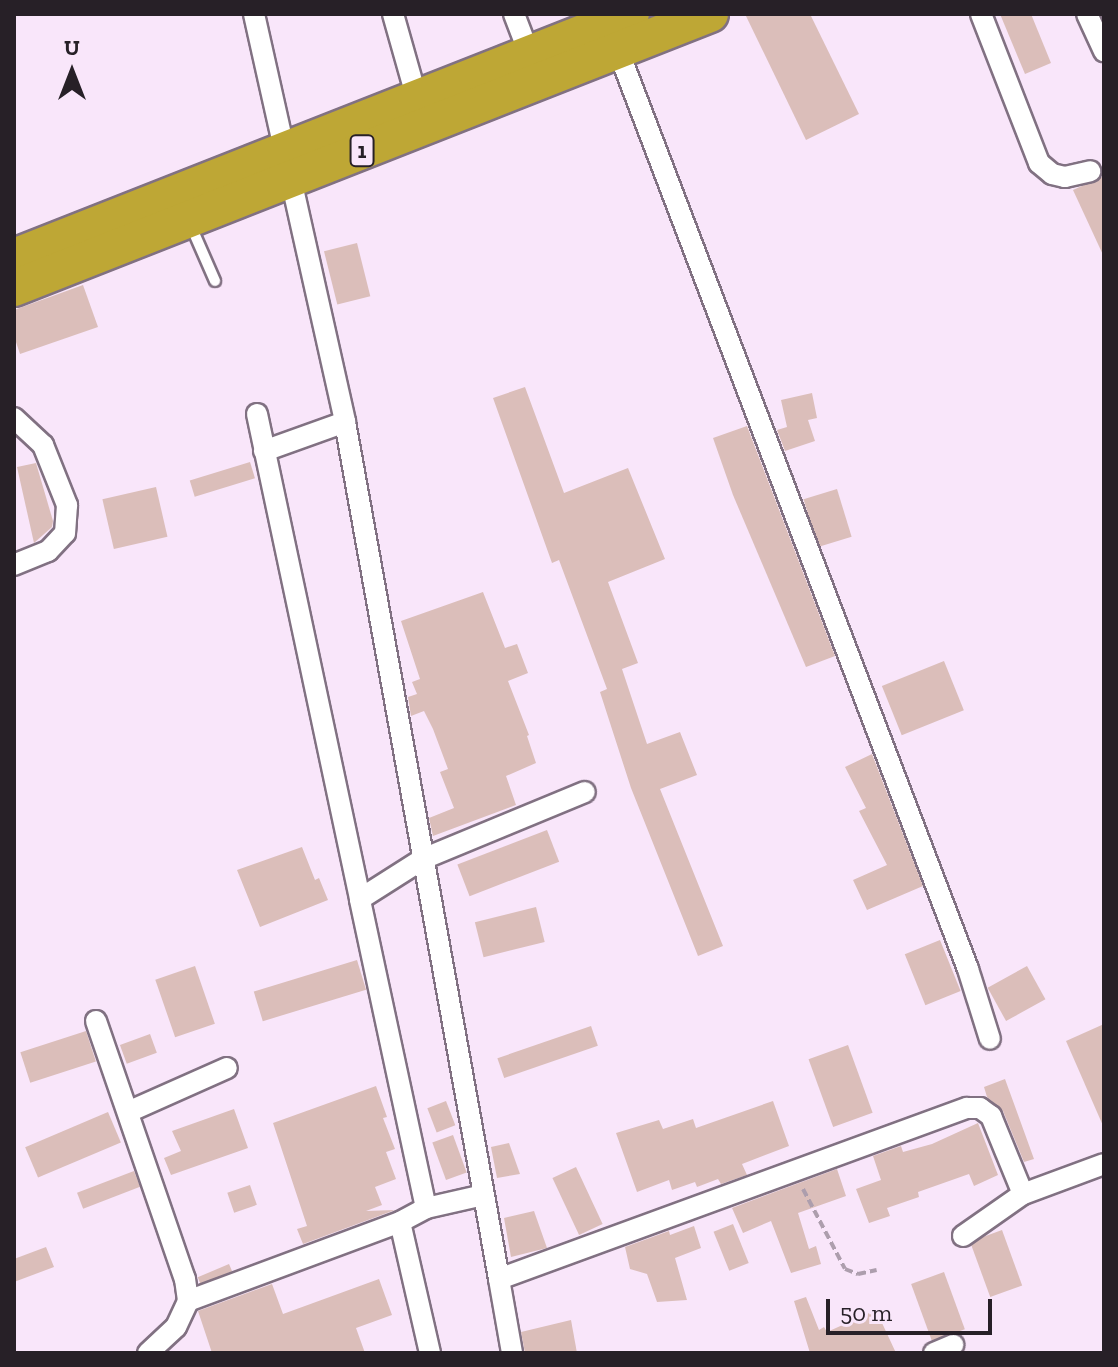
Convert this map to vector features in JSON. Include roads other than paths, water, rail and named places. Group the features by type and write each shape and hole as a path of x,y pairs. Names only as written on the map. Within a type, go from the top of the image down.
{"highway":[{"name":"1","path":"14,257 286,166 552,57 631,14"},
{"name":"1","path":"14,288 188,220 417,99 552,57 618,50 710,14"}],"street":[{"path":"254,14 345,422 512,1353"},
{"path":"393,14 417,99"},
{"path":"514,14 552,57"},
{"path":"981,14 1039,163 1052,174 1065,177 1090,171"},
{"path":"1087,14 1104,51"},
{"path":"618,50 968,969 990,1039"},
{"path":"257,414 426,1208"},
{"path":"14,418 43,445 67,505 65,533 48,551 14,565"},
{"path":"264,451 345,422"},
{"path":"360,899 423,859 585,792"},
{"path":"96,1021 185,1279 188,1301 176,1327 148,1353"},
{"path":"128,1112 227,1068"},
{"path":"499,1279 972,1106 991,1116 1023,1194"},
{"path":"963,1236 1023,1194 1104,1164"},
{"path":"188,1301 400,1222 426,1208 483,1195"},
{"path":"400,1222 430,1353"}],"lane":[{"path":"188,220 215,281"}]}
